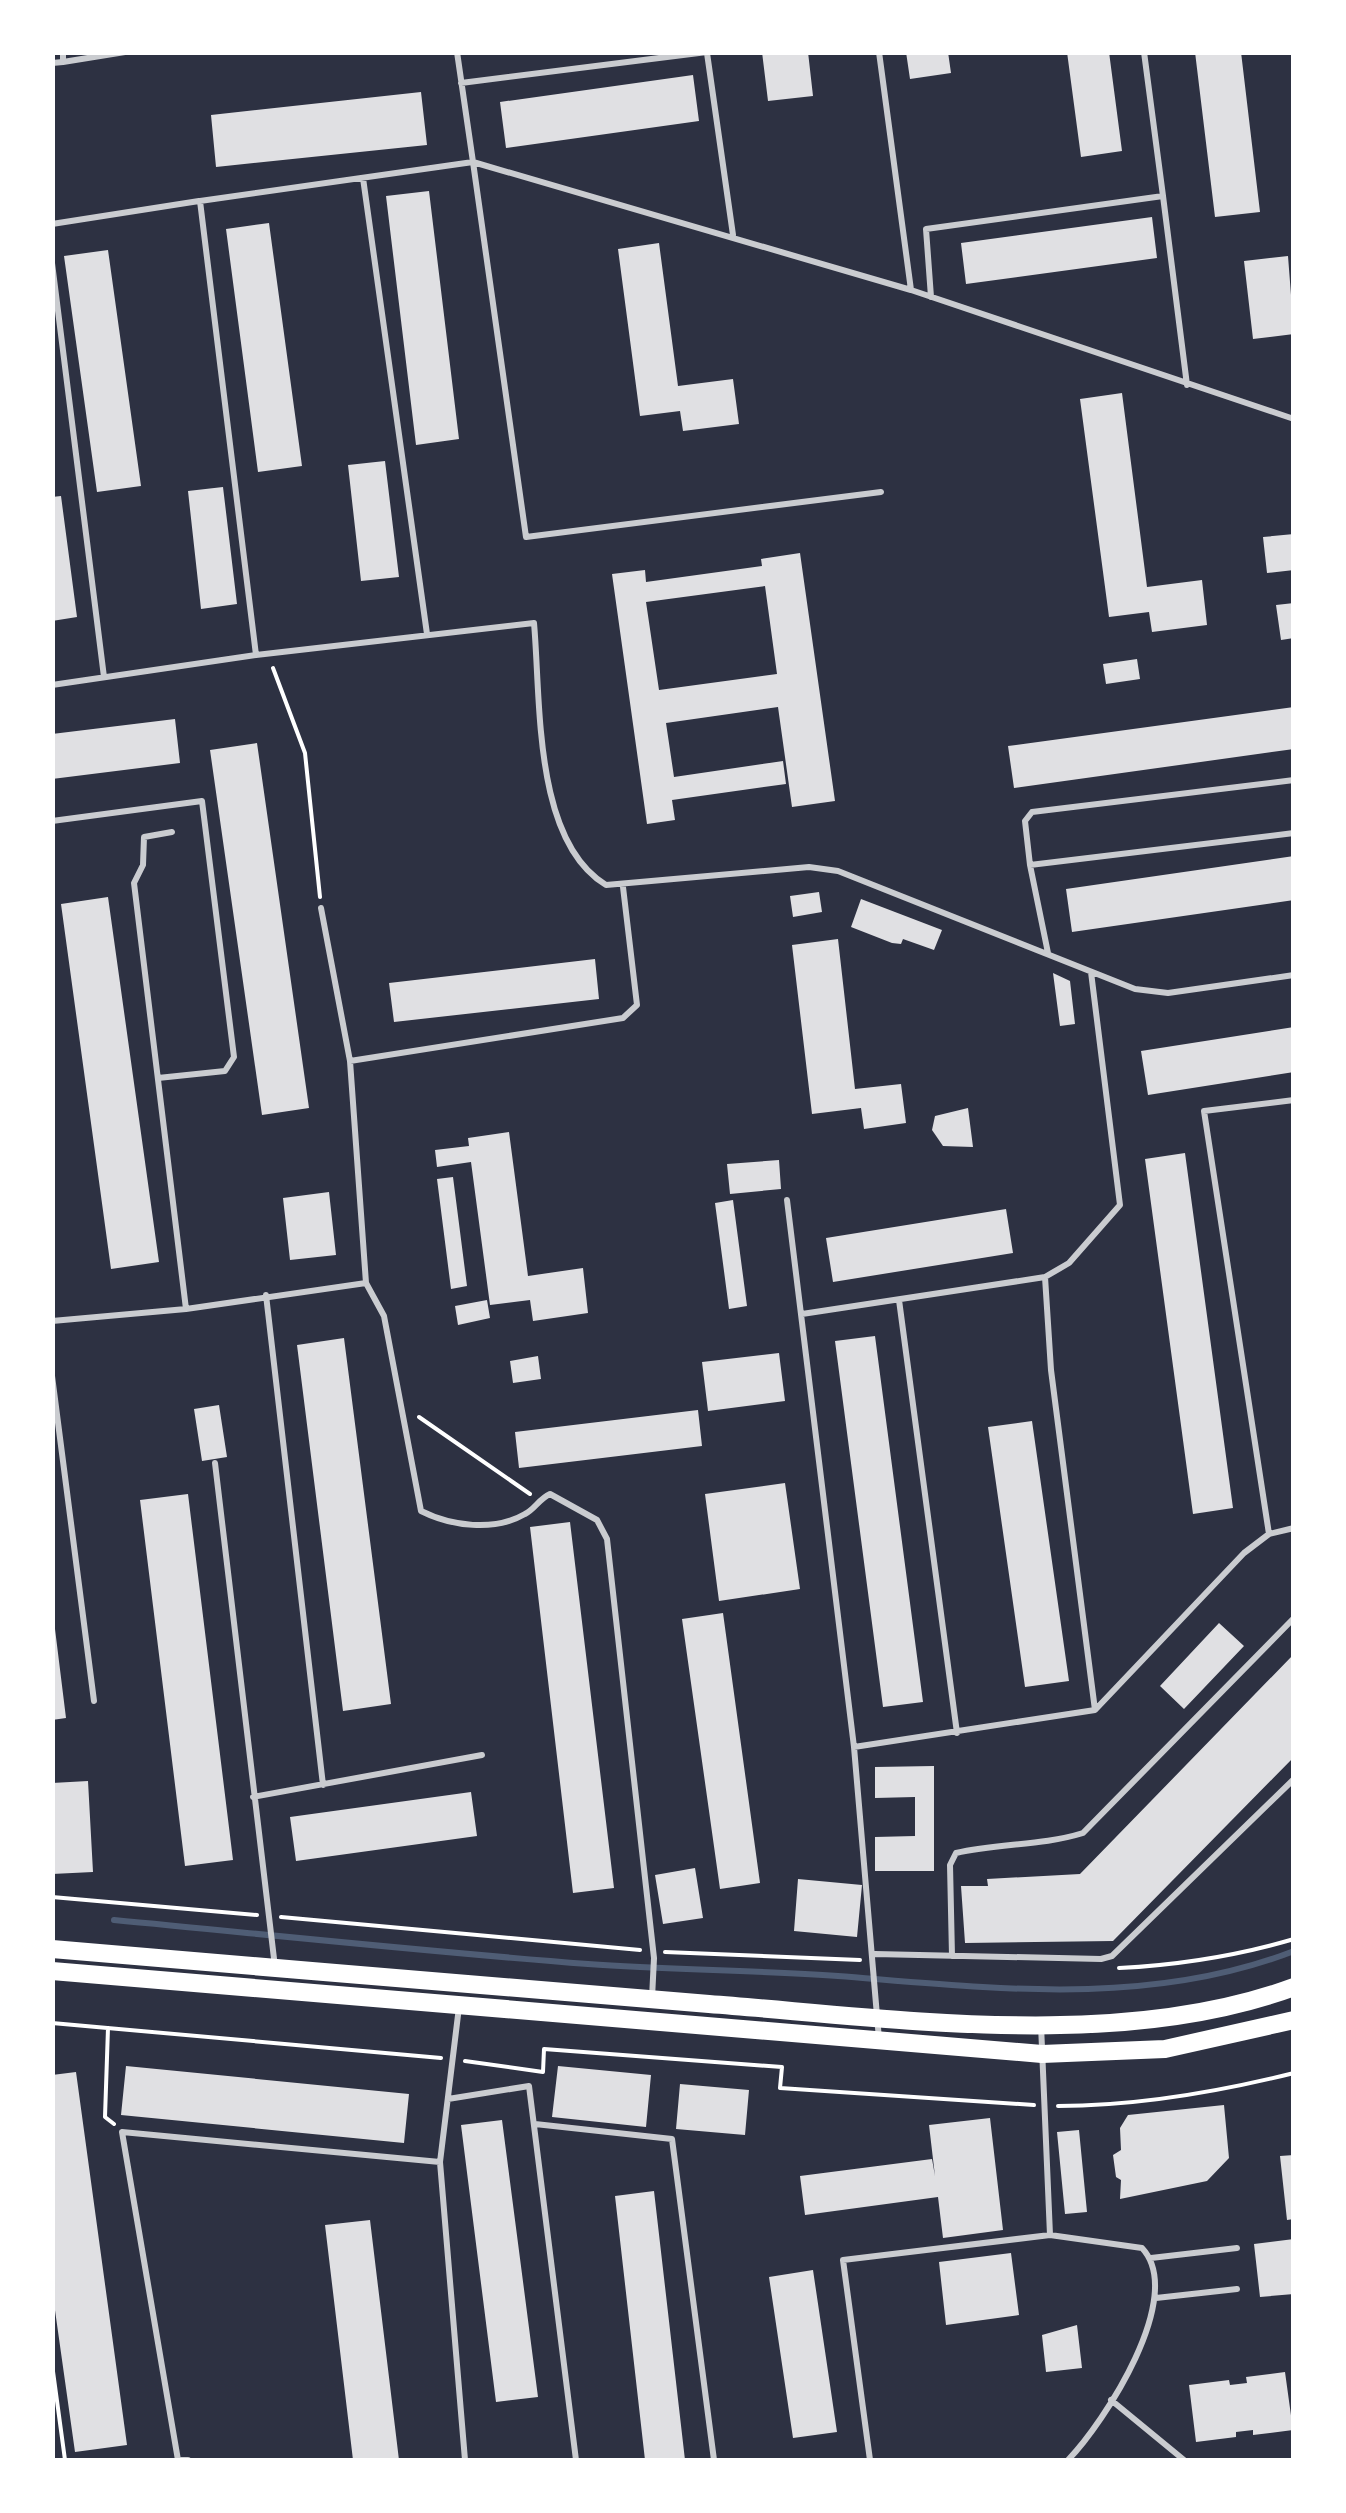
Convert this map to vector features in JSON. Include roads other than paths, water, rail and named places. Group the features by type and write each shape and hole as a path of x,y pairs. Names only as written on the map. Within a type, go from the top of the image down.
{"main road":[{"path":"52,1949 652,2000 1041,2024 1184,2018 1294,1986"},
{"path":"52,1970 1042,2054 1164,2048 1294,2020"}],"lane":[{"path":"52,63 63,57 125,52"},
{"path":"457,52 526,537 881,492"},
{"path":"461,82 707,52 733,234"},
{"path":"879,52 911,290"},
{"path":"1144,52 1187,385"},
{"path":"52,224 473,162 733,234 1294,419"},
{"path":"362,178 427,634"},
{"path":"930,297 926,229 1163,196"},
{"path":"200,201 256,655"},
{"path":"52,263 104,678"},
{"path":"52,685 256,655 534,623 554,810 579,865 606,886 775,868 838,871 1135,989 1168,993 1294,975"},
{"path":"1048,954 1025,821 1032,812 1294,780"},
{"path":"52,822 202,802 234,1057 225,1071 158,1078"},
{"path":"172,832 144,837 143,865 134,884 186,1309"},
{"path":"1030,865 1294,833"},
{"path":"350,1061 623,1018 638,1005 623,887"},
{"path":"321,908 350,1061 366,1283 384,1316 422,1512 471,1527 526,1514 538,1500 550,1494 597,1520 607,1539 653,1955 652,2000"},
{"path":"802,1314 1045,1277 1069,1263 1120,1205 1091,972"},
{"path":"1269,1534 1204,1111 1294,1100"},
{"path":"787,1200 854,1746 881,2017 879,2040"},
{"path":"1045,1277 1051,1370 1095,1710"},
{"path":"52,1321 186,1309 366,1283"},
{"path":"266,1295 324,1784"},
{"path":"899,1300 957,1733"},
{"path":"52,1376 94,1701"},
{"path":"216,1463 275,1968"},
{"path":"854,1746 1095,1710 1244,1553 1269,1534 1294,1528"},
{"path":"952,1956 950,1865 956,1853 990,1846 1048,1844 1083,1834 1294,1618"},
{"path":"253,1797 482,1755"},
{"path":"875,1958 1101,1960 1112,1956 1294,1779"},
{"path":"459,2006 456,2060 440,2162 466,2460"},
{"path":"1041,2024 1050,2235"},
{"path":"448,2099 529,2086 576,2460"},
{"path":"536,2124 672,2140 714,2460"},
{"path":"188,2460 176,2460 122,2132 440,2162"},
{"path":"870,2460 843,2260 1050,2235 1142,2248 1151,2258 1156,2298 1146,2336 1111,2400 1068,2460"},
{"path":"1151,2258 1237,2248"},
{"path":"1156,2298 1238,2289"},
{"path":"1111,2400 1184,2460"}],"waterway":[{"path":"114,1920 588,1964 1010,1988 1125,1987 1182,1981 1239,1969 1294,1951"}]}
